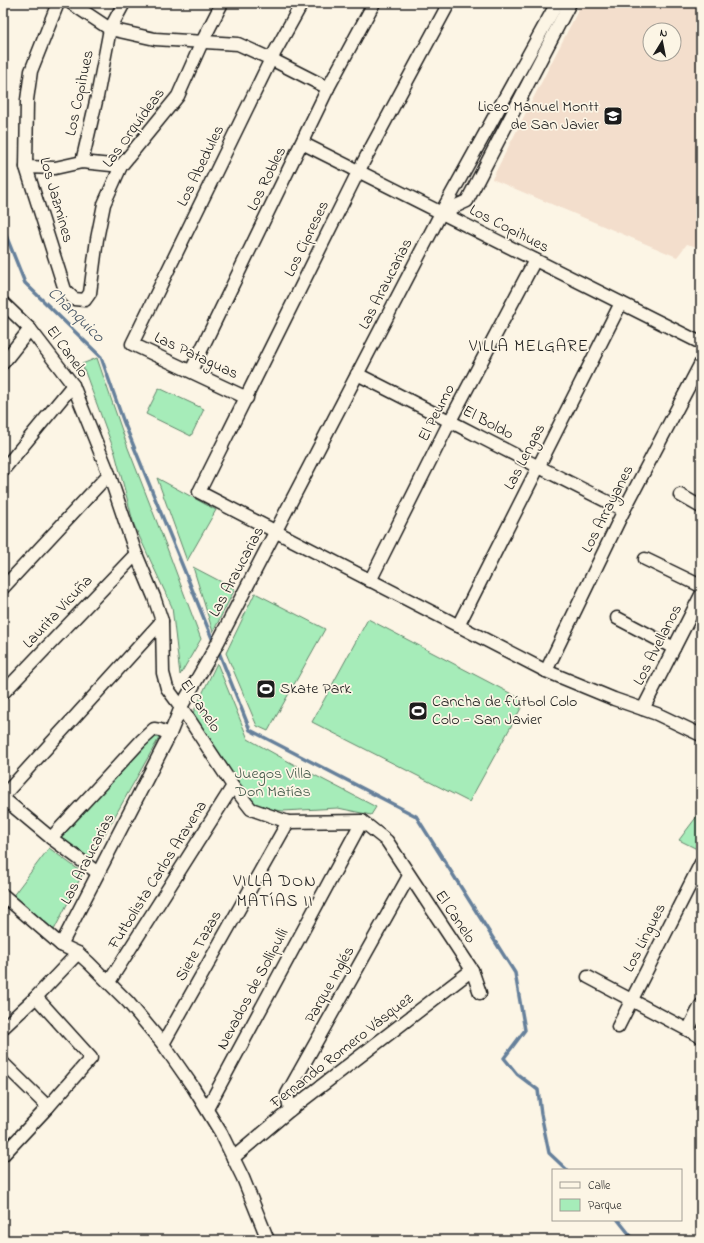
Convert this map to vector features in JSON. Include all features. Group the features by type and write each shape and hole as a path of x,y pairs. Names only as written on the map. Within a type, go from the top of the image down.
{"street":[{"name":"Los Jazmines","path":"58,3 31,71 27,100 26,167 66,290"},
{"path":"71,3 110,29 155,39 238,44 328,88"},
{"name":"Los Copihues","path":"82,162 97,97 110,29 124,3"},
{"name":"Las Orquídeas","path":"66,290 74,299 85,300 90,293 97,239 104,204 121,166 178,96 202,42 222,3"},
{"name":"Los Abedules","path":"132,344 271,59 302,3"},
{"name":"Los Robles","path":"191,371 328,88 374,3"},
{"name":"Los Cipreses","path":"275,532 199,492 358,172 449,3"},
{"name":"Las Araucarias","path":"61,945 170,734 181,707 210,658 441,213 557,3"},
{"path":"441,213 467,201 570,3"},
{"name":"Los Copihues","path":"302,144 701,343"},
{"path":"26,167 55,168 82,162 121,166"},
{"name":"El Peumo","path":"370,581 450,421 535,260"},
{"name":"El Canelo","path":"3,303 30,329 73,385 109,474 136,554 154,597 162,621 164,680 171,695 181,707 233,786 250,808 288,822 362,821 387,841 472,970 480,993"},
{"name":"Las Lengas","path":"458,626 621,303"},
{"path":"3,363 30,329"},
{"name":"Las Pataguas","path":"132,344 247,398"},
{"name":"Los Arrayanes","path":"546,670 624,510 701,363"},
{"name":"El Boldo","path":"357,374 538,468 624,510"},
{"path":"3,470 73,385"},
{"path":"3,588 109,474"},
{"path":"680,495 701,507"},
{"path":"275,532 546,670 614,699 657,714 701,735"},
{"name":"Laurita Vicuña","path":"3,694 136,554"},
{"path":"645,559 701,586"},
{"name":"Los Avellanos","path":"642,709 701,595"},
{"path":"617,618 674,648"},
{"path":"98,873 51,838 3,797 162,621"},
{"path":"51,838 140,741 154,729 170,734"},
{"name":"Futbolista Carlos Aravena","path":"109,982 233,786"},
{"name":"Nevados de Sollipulli","path":"207,1109 362,821"},
{"name":"Siete Tazas","path":"163,1044 288,822"},
{"name":"Los Lingues","path":"618,1028 701,863"},
{"name":"Parque Inglés","path":"290,1110 287,1094 409,876"},
{"path":"3,895 61,945 78,953 128,1002 163,1044 207,1109 233,1158 252,1199 268,1240"},
{"path":"3,1028 36,997 78,953"},
{"name":"Fernando Romero Vásquez","path":"233,1158 290,1110 472,970"},
{"path":"588,978 701,1037"},
{"path":"4,1151 48,1107 91,1058 36,997"},
{"path":"688,1030 701,1005"},
{"path":"3,1064 48,1107"}],"shaded area":[{"name":"Liceo Manuel Montt de San Javier","path":"582,3 701,3 701,248 687,244 677,257 492,179"}],"green space":[{"path":"97,358 128,448 201,639 180,675 172,607 134,525 115,453 82,364"},
{"path":"159,388 204,409 191,436 146,414"},
{"path":"157,478 216,510 187,561"},
{"path":"193,567 235,589 213,632"},
{"name":"Skate Park","path":"255,593 325,629 268,731 257,726 226,653"},
{"name":"Cancha de fútbol Colo Colo - San Javier","path":"368,619 525,701 469,802 312,722"},
{"name":"Juegos Villa Don Matías","path":"217,663 248,739 376,807 371,815 338,808 283,811 266,809 253,802 191,717"},
{"path":"153,736 159,738 89,862 59,839"},
{"path":"701,811 701,851 679,840"},
{"path":"49,848 83,873 54,930 12,897"}],"waterway":[{"name":"Chanquico","path":"3,232 5,233 25,283 101,357 123,420 214,643"},
{"path":"218,650 250,730 416,816 515,973 525,1030 504,1058 517,1074 538,1090 549,1153 566,1169"},
{"path":"619,1221 634,1240"}],"place":[{"name":"Liceo Manuel Montt de San Javier","path":"613,116"},
{"name":"Skate Park","path":"266,689"},
{"name":"Cancha de fútbol Colo Colo - San Javier","path":"418,711"}],"district":[{"name":"VILLA MELGARE","path":"529,346"},
{"name":"VILLA DON MATÍAS II","path":"275,891"}]}
